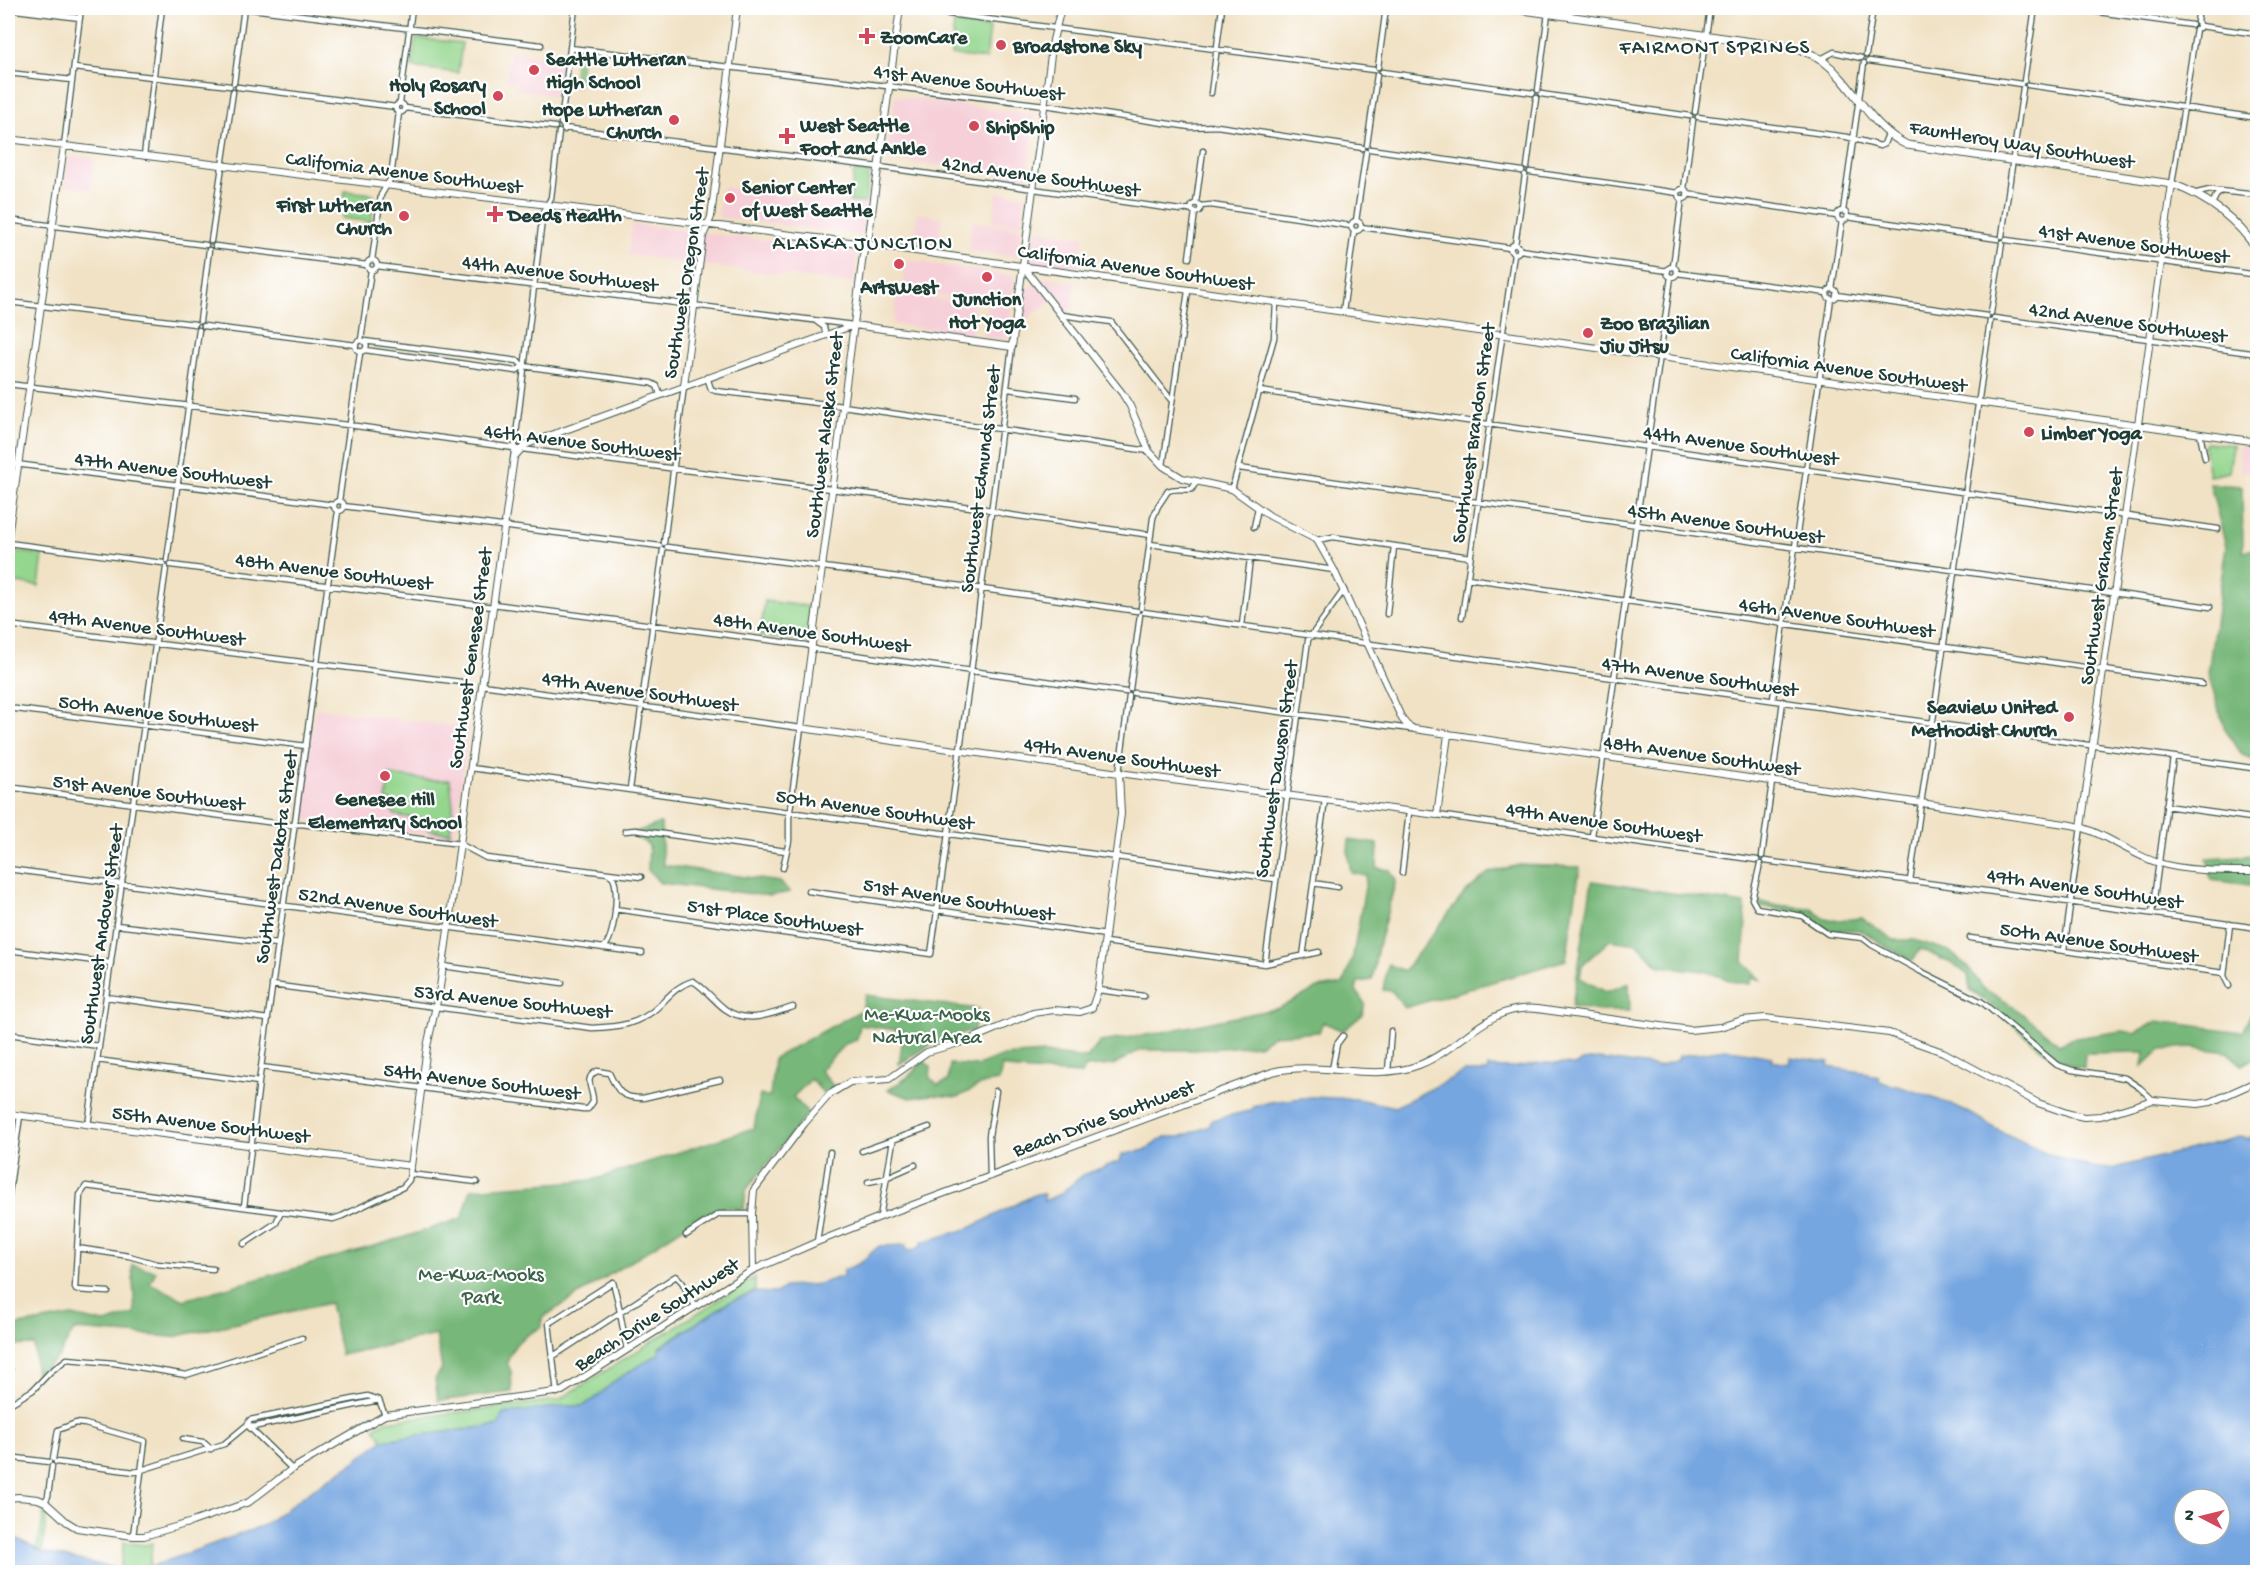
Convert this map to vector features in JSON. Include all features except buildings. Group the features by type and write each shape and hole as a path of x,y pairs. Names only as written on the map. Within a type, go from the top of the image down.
{"main road":[{"name":"Fauntleroy Way Southwest","path":"1509,8 1788,47 1810,53 1836,73 1888,134 1916,148 2172,184 2197,193 2212,204 2241,229 2258,251"}],"street":[{"path":"8,536 64,146 81,8"},
{"path":"144,156 162,8"},
{"path":"204,326 199,330 197,323 223,165 244,8 541,45"},
{"path":"367,265 372,260 381,195 391,178 412,8"},
{"path":"575,8 562,126 559,132 551,198 543,212 524,366 517,449 660,394 854,325"},
{"name":"Southwest Oregon Street","path":"630,789 703,236 709,224 737,8"},
{"path":"902,8 1377,71 1694,116 1880,146 1884,144 1888,134"},
{"name":"Southwest Alaska Street","path":"783,868 863,255 902,8"},
{"name":"Southwest Edmunds Street","path":"931,954 972,670 1045,105 1061,8"},
{"path":"1210,93 1222,8"},
{"path":"1343,312 1353,224 1386,8"},
{"path":"1688,194 1684,189 1710,8"},
{"path":"1682,198 1688,194 1837,216 1843,211 1873,8"},
{"path":"1910,881 2036,8"},
{"path":"2070,8 2258,34"},
{"name":"Southwest Graham Street","path":"2064,950 2199,8"},
{"path":"8,9 80,18"},
{"path":"1520,250 1514,254 1513,247 1548,13"},
{"name":"41st Avenue Southwest","path":"570,48 1045,105 1190,127 1217,126 1678,193"},
{"path":"1821,60 1834,52 2024,84 2258,118"},
{"path":"74,68 555,127 562,126"},
{"path":"8,73 72,80"},
{"name":"42nd Avenue Southwest","path":"562,126 878,166 1193,211"},
{"path":"555,127 559,132"},
{"name":"California Avenue Southwest","path":"8,140 866,244 2138,427 2258,442"},
{"path":"1198,205 1203,151"},
{"path":"1190,258 1192,205 1210,205 1668,271 1673,267 1682,198 1678,193 1684,189"},
{"path":"2197,193 2210,190 2258,195"},
{"path":"2212,204 2221,191"},
{"path":"1832,290 1842,221 1847,217 1843,211"},
{"path":"1837,216 1838,220 1842,221"},
{"name":"41st Avenue Southwest","path":"1847,217 2258,274"},
{"path":"8,220 367,265"},
{"path":"1354,231 1361,227"},
{"name":"Southwest Brandon Street","path":"1462,617 1514,254"},
{"path":"370,270 377,266 372,260"},
{"path":"339,501 343,506 342,510 338,511 334,505 339,501 362,351 370,270 367,265"},
{"name":"44th Avenue Southwest","path":"377,266 854,325 1012,347"},
{"path":"1024,267 1122,393 1149,451 1162,466 1182,478 1232,489 1282,524 1317,540 1344,590 1402,719 1414,729"},
{"path":"1673,267 1677,273"},
{"path":"1592,836 1671,277 1668,271"},
{"path":"1671,277 1677,273 1827,293 1832,290"},
{"path":"1831,299 1836,295 1836,291 1832,290"},
{"path":"1162,466 1188,291"},
{"path":"1773,699 1831,299 1827,293"},
{"name":"42nd Avenue Southwest","path":"1836,295 2258,354"},
{"path":"8,302 203,322 204,326 356,345 362,351 516,370 524,366"},
{"path":"1232,489 1274,338 1276,303"},
{"path":"1062,315 1111,322 1172,401"},
{"path":"812,320 822,325 826,335"},
{"name":"Southwest Andover Street","path":"88,1125 199,330"},
{"path":"356,345 362,340 518,361 524,366 651,383 657,386 660,394"},
{"path":"707,377 711,389 716,391 843,406 1149,451"},
{"name":"46th Avenue Southwest","path":"8,384 832,488 1151,535"},
{"path":"1008,389 1075,398"},
{"name":"44th Avenue Southwest","path":"1259,391 2218,529"},
{"path":"2200,434 2205,458"},
{"name":"Southwest Genesee Street","path":"281,1212 338,1218 403,1186 408,1181 421,1087 435,1007 440,993 512,462 517,449"},
{"name":"47th Avenue Southwest","path":"8,463 334,505"},
{"name":"45th Avenue Southwest","path":"1239,468 2210,607"},
{"path":"753,1270 754,1190 820,1104 836,1090 850,1082 889,1079 934,1049 969,1040 1033,1013 1054,1010 1080,1012 1089,1010 1094,1003 1098,990 1116,857 1122,805 1119,773 1155,511 1168,491 1192,489 1196,482"},
{"name":"47th Avenue Southwest","path":"343,506 822,567 2252,768"},
{"path":"1254,527 1258,508"},
{"name":"Southwest Dakota Street","path":"244,1207 261,1067 338,511"},
{"path":"1317,540 1333,537 1470,557"},
{"name":"48th Avenue Southwest","path":"8,543 328,586 806,645 812,648 1130,693 1414,729 1922,802 2081,827 2159,863 2204,869 2258,871"},
{"path":"1150,544 1334,570"},
{"path":"1387,614 1394,546"},
{"path":"1242,625 1250,559"},
{"name":"46th Avenue Southwest","path":"1467,578 2202,684"},
{"name":"Southwest Dawson Street","path":"1264,964 1310,635 1344,590"},
{"name":"49th Avenue Southwest","path":"8,625 460,682"},
{"name":"49th Avenue Southwest","path":"482,685 2258,928"},
{"path":"1783,701 1761,860 1752,896 1753,903 1763,910 1802,916 1828,934 1863,938 1911,966 1982,1002 2057,1065 2072,1070 2124,1078 2153,1100"},
{"name":"50th Avenue Southwest","path":"8,708 306,746"},
{"path":"1437,815 1448,735"},
{"path":"2152,913 2173,758"},
{"name":"50th Avenue Southwest","path":"471,768 1275,879"},
{"name":"51st Avenue Southwest","path":"8,787 460,844 486,858 641,877"},
{"path":"1303,956 1325,800"},
{"path":"2166,806 2258,819"},
{"path":"1402,873 1409,812"},
{"path":"625,831 634,830 786,852"},
{"name":"52nd Avenue Southwest","path":"8,868 642,953"},
{"path":"603,948 610,940 617,888 614,877 608,873"},
{"path":"1313,883 1338,886"},
{"name":"51st Avenue Southwest","path":"808,891 882,901 1264,964 1320,952"},
{"name":"51st Place Southwest","path":"615,909 931,954"},
{"path":"2229,986 2224,973 2230,924"},
{"path":"116,925 278,944"},
{"name":"50th Avenue Southwest","path":"1970,938 2224,973"},
{"path":"8,950 111,963"},
{"path":"443,966 562,983"},
{"name":"53rd Avenue Southwest","path":"272,986 592,1028 623,1027 640,1020 657,1008 681,985 693,981 703,987 725,1009 745,1018 759,1017 793,1007"},
{"path":"1098,990 1144,996"},
{"path":"106,997 268,1019"},
{"name":"Beach Drive Southwest","path":"45,1502 73,1526 133,1536 144,1536 184,1525 240,1506 257,1497 292,1469 385,1416 399,1412 556,1393 568,1389 753,1270 880,1217 1272,1072 1332,1070 1388,1072 1418,1065 1436,1058 1489,1018 1516,1008 1690,1030 1765,1018 1889,1033 1943,1052 2038,1103 2084,1117 2101,1116 2153,1100 2206,1103 2258,1081"},
{"path":"1388,1072 1391,1031"},
{"path":"8,1034 99,1046"},
{"path":"1332,1070 1337,1044 1343,1036"},
{"path":"97,1060 259,1082"},
{"name":"54th Avenue Southwest","path":"261,1067 583,1110 588,1109 593,1102 588,1082 597,1071 606,1071 619,1091 633,1098 643,1098 720,1080"},
{"path":"990,1176 989,1136 996,1091"},
{"name":"55th Avenue Southwest","path":"8,1114 411,1166"},
{"path":"8,1200 9,1176 20,1116"},
{"path":"862,1150 929,1127"},
{"path":"880,1217 893,1141"},
{"path":"817,1242 830,1152"},
{"path":"868,1182 883,1179 915,1165"},
{"path":"410,1174 477,1182"},
{"path":"108,1292 76,1290 75,1288 80,1195 86,1186 281,1212 276,1223 244,1244"},
{"path":"686,1235 719,1214 752,1214"},
{"path":"77,1248 129,1256 157,1264 213,1269"},
{"path":"552,1357 676,1276 682,1282 695,1306"},
{"path":"556,1393 549,1323 613,1282 627,1350"},
{"path":"9,1404 33,1390 50,1371 67,1359 114,1363 186,1375 302,1338"},
{"path":"247,1425 253,1427 379,1400 385,1416"},
{"path":"8,1498 32,1498 45,1502 48,1496 58,1430 76,1424 85,1424 145,1441 133,1536"},
{"path":"8,1457 135,1472 224,1444 247,1425"},
{"path":"247,1425 292,1469"},
{"path":"183,1439 203,1442 211,1449"}],"shaded area":[{"name":"Seattle Lutheran High School","path":"510,51 561,58 556,96 516,89 516,83 506,82"},
{"path":"895,96 1036,115 1027,178 886,159"},
{"path":"69,156 94,158 91,189 65,186"},
{"path":"722,187 865,205 861,235 718,217"},
{"path":"997,192 1025,196 1022,225 993,221"},
{"path":"917,213 942,217 938,246 914,243"},
{"path":"972,221 1021,228 1018,257 968,251"},
{"path":"632,224 857,251 854,284 628,255"},
{"path":"1033,230 1084,237 1079,270 1034,264 1030,256"},
{"path":"906,260 1015,276 1007,340 983,337 987,302 902,291"},
{"path":"1045,278 1075,282 1071,312 1067,312 1055,297 1020,325 1024,290"},
{"path":"897,293 975,304 971,335 893,324"},
{"path":"2239,446 2257,449 2257,471 2241,472"},
{"name":"Genesee Hill Elementary School","path":"315,708 469,728 454,838 301,818"}],"green space":[{"path":"954,23 990,28 986,59 951,55"},
{"path":"416,38 462,43 458,73 412,67"},
{"path":"576,57 581,58 578,86 573,85"},
{"path":"854,171 869,173 865,203 850,202"},
{"path":"345,191 374,194 371,222 342,218"},
{"path":"2207,442 2233,445 2229,472 2209,476 2204,446"},
{"path":"2210,484 2242,486 2243,551 2257,549 2257,619 2252,628 2258,670 2257,761 2242,755 2224,727 2208,673 2226,546"},
{"path":"13,551 43,555 39,586 9,582"},
{"path":"765,601 814,607 809,642 760,636"},
{"path":"389,775 450,780 453,806 450,833 428,830 427,821 395,815 391,810 392,801 386,800"},
{"path":"661,823 663,865 780,882 790,892 770,896 660,883 648,870 649,845 631,834"},
{"path":"1349,840 1378,844 1377,868 1390,870 1396,880 1378,946 1372,980 1358,982 1356,990 1365,1004 1362,1015 1343,1031 1323,1022 1319,1032 1273,1035 1259,1045 1195,1050 1140,1050 1113,1065 1086,1067 1081,1074 1017,1070 1002,1066 999,1081 985,1083 958,1097 931,1095 910,1098 888,1090 908,1077 924,1061 931,1067 930,1078 938,1085 948,1081 950,1064 978,1066 1003,1056 1044,1053 1087,1058 1100,1042 1153,1034 1279,1008 1318,988 1343,984 1353,956 1367,876 1351,873"},
{"path":"2257,855 2257,886 2211,880 2207,858"},
{"path":"1519,865 1580,867 1566,960 1405,1008 1392,991 1383,990 1388,964 1404,971 1464,894 1488,873"},
{"path":"1592,881 1744,904 1746,919 1743,962 1762,980 1752,977 1750,984 1735,982 1704,971 1660,966 1638,944 1610,940 1582,965 1580,978 1606,992 1629,983 1630,1011 1598,1011 1572,1006"},
{"path":"1756,901 1811,908 1828,919 1862,918 1894,940 1914,940 1949,951 1968,967 1984,989 2013,1006 2059,1044 2070,1039 2122,1031 2135,1033 2157,1021 2242,1032 2257,1002 2257,1056 2242,1065 2227,1052 2192,1047 2161,1049 2143,1066 2145,1052 2085,1053 2084,1068 2068,1064 2038,1046 1970,990 1968,975 1953,964 1920,949 1913,961 1866,933 1858,930 1828,930 1804,913 1762,907"},
{"name":"Me-Kwa-Mooks Park","path":"865,995 978,1009 974,1030 930,1045 899,1064 904,1031 860,1025 857,1040 845,1044 820,1070 834,1087 825,1095 811,1079 793,1097 808,1113 746,1190 744,1209 724,1209 703,1215 542,1318 542,1327 520,1340 509,1356 507,1363 511,1371 512,1392 438,1401 435,1379 442,1369 436,1335 341,1355 330,1303 173,1337 74,1330 59,1356 36,1376 34,1345 8,1346 8,1327 72,1316 105,1323 135,1314 132,1265 156,1271 150,1283 184,1300 402,1238 462,1218 471,1189 593,1180 754,1128 760,1095 770,1096 774,1058 862,1010"},
{"path":"755,1277 755,1292 729,1302 659,1347 660,1353 616,1380 583,1406 564,1406 503,1414 499,1425 383,1440 374,1428 386,1421 559,1400"},
{"path":"44,1510 47,1513 42,1552 36,1548"},
{"path":"124,1542 145,1545 152,1543 150,1567 120,1569"}],"water":[{"path":"1725,1049 1773,1057 1772,1061 1789,1064 1790,1057 1829,1062 1828,1067 1868,1073 1868,1075 1879,1077 1879,1082 1943,1101 1982,1119 1998,1130 2056,1156 2087,1166 2102,1168 2115,1168 2239,1137 2249,1139 2257,1133 2257,1572 8,1572 8,1537 18,1539 42,1552 119,1569 150,1567 262,1526 383,1440 499,1425 502,1414 564,1406 583,1406 616,1380 660,1353 659,1348 729,1302 755,1292 776,1293 785,1287 819,1284 843,1276 844,1270 860,1263 879,1246 906,1245 905,1249 911,1251 920,1247 922,1242 970,1228 1036,1194 1044,1194 1044,1201 1060,1194 1083,1175 1120,1161 1122,1155 1145,1150 1165,1137 1180,1137 1210,1126 1211,1120 1252,1110 1253,1107 1270,1102 1311,1097 1357,1099 1395,1107 1464,1072 1487,1072 1488,1067 1507,1068 1546,1063 1576,1065 1583,1061 1599,1059 1658,1067 1678,1060 1679,1056"}],"place":[{"name":"ZoomCare","path":"867,36"},
{"name":"Broadstone Sky","path":"1001,45"},
{"name":"Seattle Lutheran High School","path":"534,70"},
{"name":"Holy Rosary School","path":"498,96"},
{"name":"Hope Lutheran Church","path":"674,120"},
{"name":"ShipShip","path":"974,126"},
{"name":"West Seattle Foot and Ankle","path":"787,136"},
{"name":"Senior Center of West Seattle","path":"730,198"},
{"name":"Deeds Health","path":"495,214"},
{"name":"First Lutheran Church","path":"404,216"},
{"name":"ArtsWest","path":"899,264"},
{"name":"Junction Hot Yoga","path":"987,277"},
{"name":"Zoo Brazilian Jiu Jitsu","path":"1588,333"},
{"name":"Limber Yoga","path":"2029,432"},
{"name":"Seaview United Methodist Church","path":"2069,717"},
{"name":"Genesee Hill Elementary School","path":"385,776"}],"district":[{"name":"FAIRMONT SPRINGS","path":"1715,46"},
{"name":"ALASKA JUNCTION","path":"863,242"}],"park label":[{"name":"Me-Kwa-Mooks Natural Area","path":"927,1024"}]}
